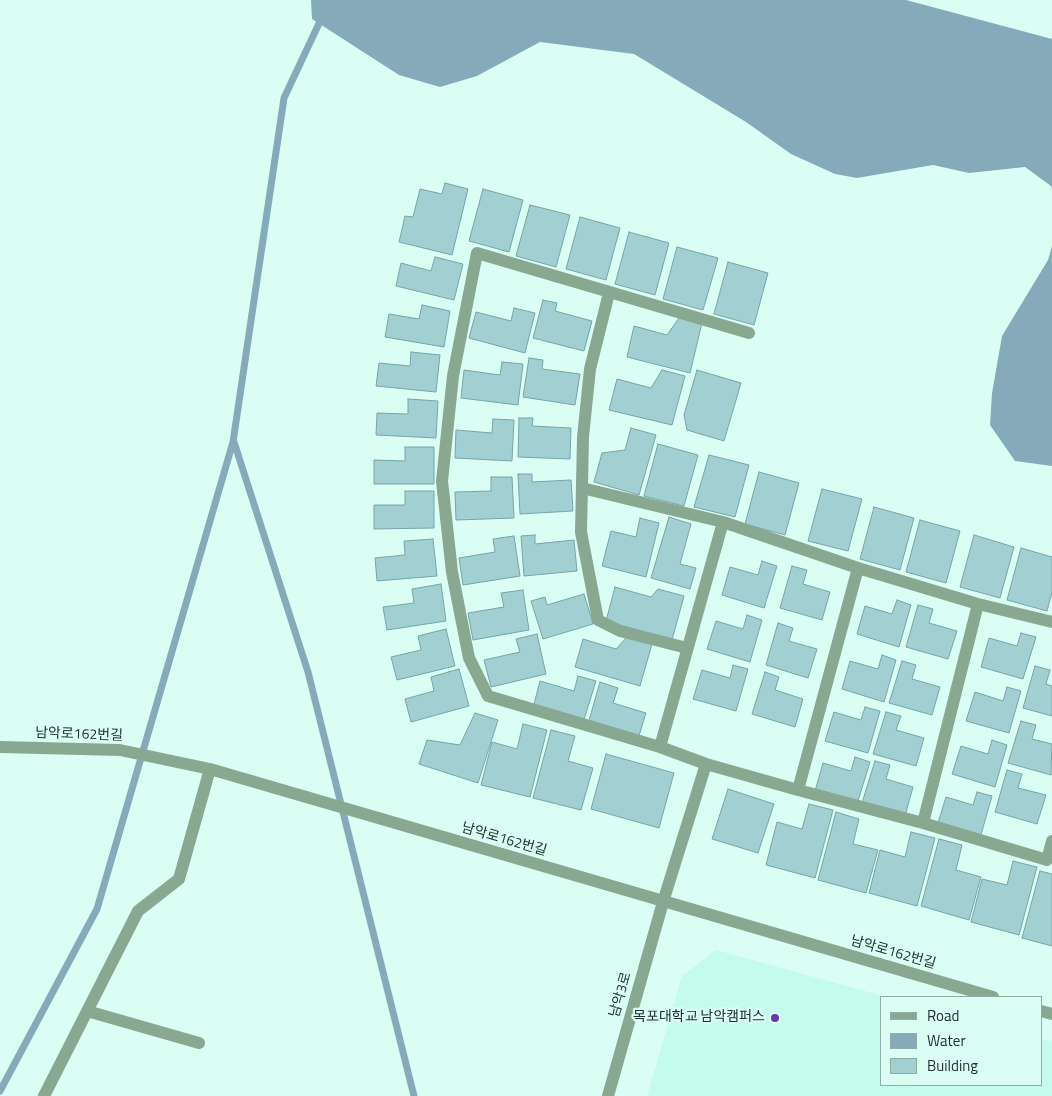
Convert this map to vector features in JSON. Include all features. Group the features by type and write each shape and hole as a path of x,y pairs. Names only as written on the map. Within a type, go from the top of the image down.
{"street":[{"path":"749,333 654,303 610,293 477,253 453,376 442,481 452,572 469,658 488,696 660,747 706,764 1050,861 1052,841"},
{"path":"610,293 590,368 583,437 581,532 598,620 620,630 686,648"},
{"path":"582,488 723,522 858,568 978,604 1052,622"},
{"path":"660,747 686,648 723,522"},
{"path":"798,790 858,568"},
{"path":"922,824 978,604"},
{"name":"남악로162번길","path":"0,747 120,750 210,769 990,996"},
{"name":"남악3로","path":"608,1096 663,902 706,764"},
{"path":"44,1096 138,911 179,879 210,769"},
{"path":"87,1011 199,1043"}],"shaded area":[{"name":"목포대학교 남악캠퍼스","path":"716,950 883,996 880,996 880,1086 1042,1086 1042,1039 1052,1042 1052,1096 647,1096 682,976"}],"water":[{"path":"311,0 906,0 1052,39 1052,189 1051,186 1025,167 969,173 933,165 857,178 835,174 791,154 746,122 634,54 540,42 477,76 440,87 399,75 312,19"},
{"path":"1052,246 1052,466 1015,461 990,425 992,393 1002,336 1048,260"}],"building":[{"path":"445,183 468,189 452,255 399,242 405,216 413,217 420,189 442,194"},
{"path":"483,189 523,200 509,252 469,241"},
{"path":"530,205 570,215 556,267 516,256"},
{"path":"580,217 620,228 606,280 566,269"},
{"path":"629,232 669,243 655,295 615,284"},
{"path":"677,247 718,258 703,310 663,299"},
{"path":"435,257 463,264 454,300 396,286 401,263 431,271"},
{"path":"728,262 768,273 754,325 714,314"},
{"path":"543,300 557,303 555,311 592,321 584,351 533,338"},
{"path":"422,305 450,311 444,347 385,337 389,314 419,319"},
{"path":"514,308 535,313 525,353 469,338 476,312 511,321"},
{"path":"679,318 702,323 690,373 627,357 634,326 667,335"},
{"path":"411,352 440,355 436,392 376,386 379,363 410,366"},
{"path":"529,358 543,360 542,369 580,374 575,405 523,397"},
{"path":"502,362 523,364 518,405 461,398 464,370 500,375"},
{"path":"662,370 685,376 672,425 609,410 617,379 651,388"},
{"path":"697,370 741,383 724,441 687,430 684,415"},
{"path":"408,399 438,401 436,438 376,435 377,413 408,414"},
{"path":"519,418 533,418 532,426 571,428 570,459 518,457"},
{"path":"493,419 514,420 512,461 455,458 456,430 492,433"},
{"path":"631,428 656,435 639,495 594,482 602,453 625,450"},
{"path":"658,444 698,455 684,506 644,496"},
{"path":"405,447 434,447 434,484 374,484 374,460 405,461"},
{"path":"709,455 749,465 735,517 694,507"},
{"path":"759,472 799,483 785,535 745,524"},
{"path":"518,474 532,474 532,482 571,480 573,511 520,514"},
{"path":"491,477 512,477 514,518 456,520 455,492 491,491"},
{"path":"822,489 862,499 848,551 808,541"},
{"path":"405,491 434,491 434,528 374,529 374,505 405,505"},
{"path":"874,507 914,518 900,570 860,559"},
{"path":"669,517 691,524 680,564 696,568 690,589 651,578"},
{"path":"640,518 659,523 646,577 602,566 611,531 636,537"},
{"path":"920,520 960,531 946,583 906,572"},
{"path":"535,535 535,544 574,540 577,571 524,576 521,536"},
{"path":"974,535 1014,547 1000,598 960,587"},
{"path":"514,536 520,576 463,585 459,558 495,552 493,539"},
{"path":"433,539 437,576 377,581 375,558 405,555 404,541"},
{"path":"1021,548 1052,557 1052,592 1047,611 1007,600"},
{"path":"762,561 777,566 764,608 722,595 730,567 758,575"},
{"path":"792,566 807,570 803,584 830,592 822,620 780,608"},
{"path":"441,584 446,621 387,630 383,607 414,603 412,589"},
{"path":"615,587 651,597 658,589 684,596 672,640 606,621"},
{"path":"523,590 529,630 473,640 468,613 504,607 501,593"},
{"path":"584,594 593,624 543,639 531,601 545,597 547,605"},
{"path":"897,600 911,605 899,647 857,634 865,606 892,614"},
{"path":"918,605 933,609 929,623 957,631 948,659 906,647"},
{"path":"747,615 762,620 750,662 707,649 716,621 743,629"},
{"path":"778,623 793,628 789,641 817,649 808,678 766,665"},
{"path":"446,629 455,666 397,680 391,657 421,650 418,636"},
{"path":"1021,633 1036,637 1023,679 981,667 989,638 1017,646"},
{"path":"537,634 546,674 491,687 484,660 520,652 516,639"},
{"path":"627,637 652,644 640,686 575,667 583,639 616,649"},
{"path":"882,655 896,660 884,702 842,689 850,661 878,669"},
{"path":"902,661 916,665 912,679 940,687 932,715 889,703"},
{"path":"733,665 748,669 736,711 693,699 702,670 730,678"},
{"path":"1035,666 1050,670 1046,684 1052,686 1052,716 1023,708"},
{"path":"459,669 469,706 411,722 405,699 434,691 431,677"},
{"path":"765,672 779,677 775,690 803,699 795,727 752,714"},
{"path":"578,676 596,681 583,723 533,708 540,681 574,691"},
{"path":"600,682 618,688 613,703 646,713 638,739 588,724"},
{"path":"1007,687 1021,691 1009,733 966,721 975,692 1003,701"},
{"path":"865,707 880,711 868,753 825,741 834,712 861,720"},
{"path":"886,712 901,716 896,730 924,738 916,766 873,754"},
{"path":"475,713 498,720 478,783 419,764 427,740 460,745"},
{"path":"1021,721 1036,725 1032,739 1052,744 1051,775 1008,763"},
{"path":"523,724 547,730 530,797 481,785 492,742 517,749"},
{"path":"551,730 575,736 568,761 593,768 581,810 533,798"},
{"path":"992,740 1007,745 995,787 952,774 961,746 988,754"},
{"path":"606,754 674,773 659,828 591,809"},
{"path":"855,757 870,762 857,804 815,791 823,763 851,771"},
{"path":"875,761 890,765 886,779 913,787 905,816 862,803"},
{"path":"1007,770 1022,774 1018,788 1046,795 1037,824 995,812"},
{"path":"728,789 774,804 758,853 712,839"},
{"path":"977,792 992,796 980,838 937,826 946,797 973,805"},
{"path":"809,804 833,810 815,878 766,865 777,822 802,829"},
{"path":"836,812 859,819 853,844 878,850 866,893 818,880"},
{"path":"911,832 935,838 917,906 869,893 880,850 905,857"},
{"path":"939,839 962,845 956,870 981,877 969,920 921,906"},
{"path":"1013,861 1037,867 1019,935 971,922 982,879 1007,885"},
{"path":"1040,871 1052,874 1052,946 1022,938"}],"waterway":[{"path":"0,1091 97,909 233,442 284,98 330,0"},
{"path":"234,442 308,672 414,1096"}],"place":[{"name":"목포대학교 남악캠퍼스","path":"775,1018"}]}
